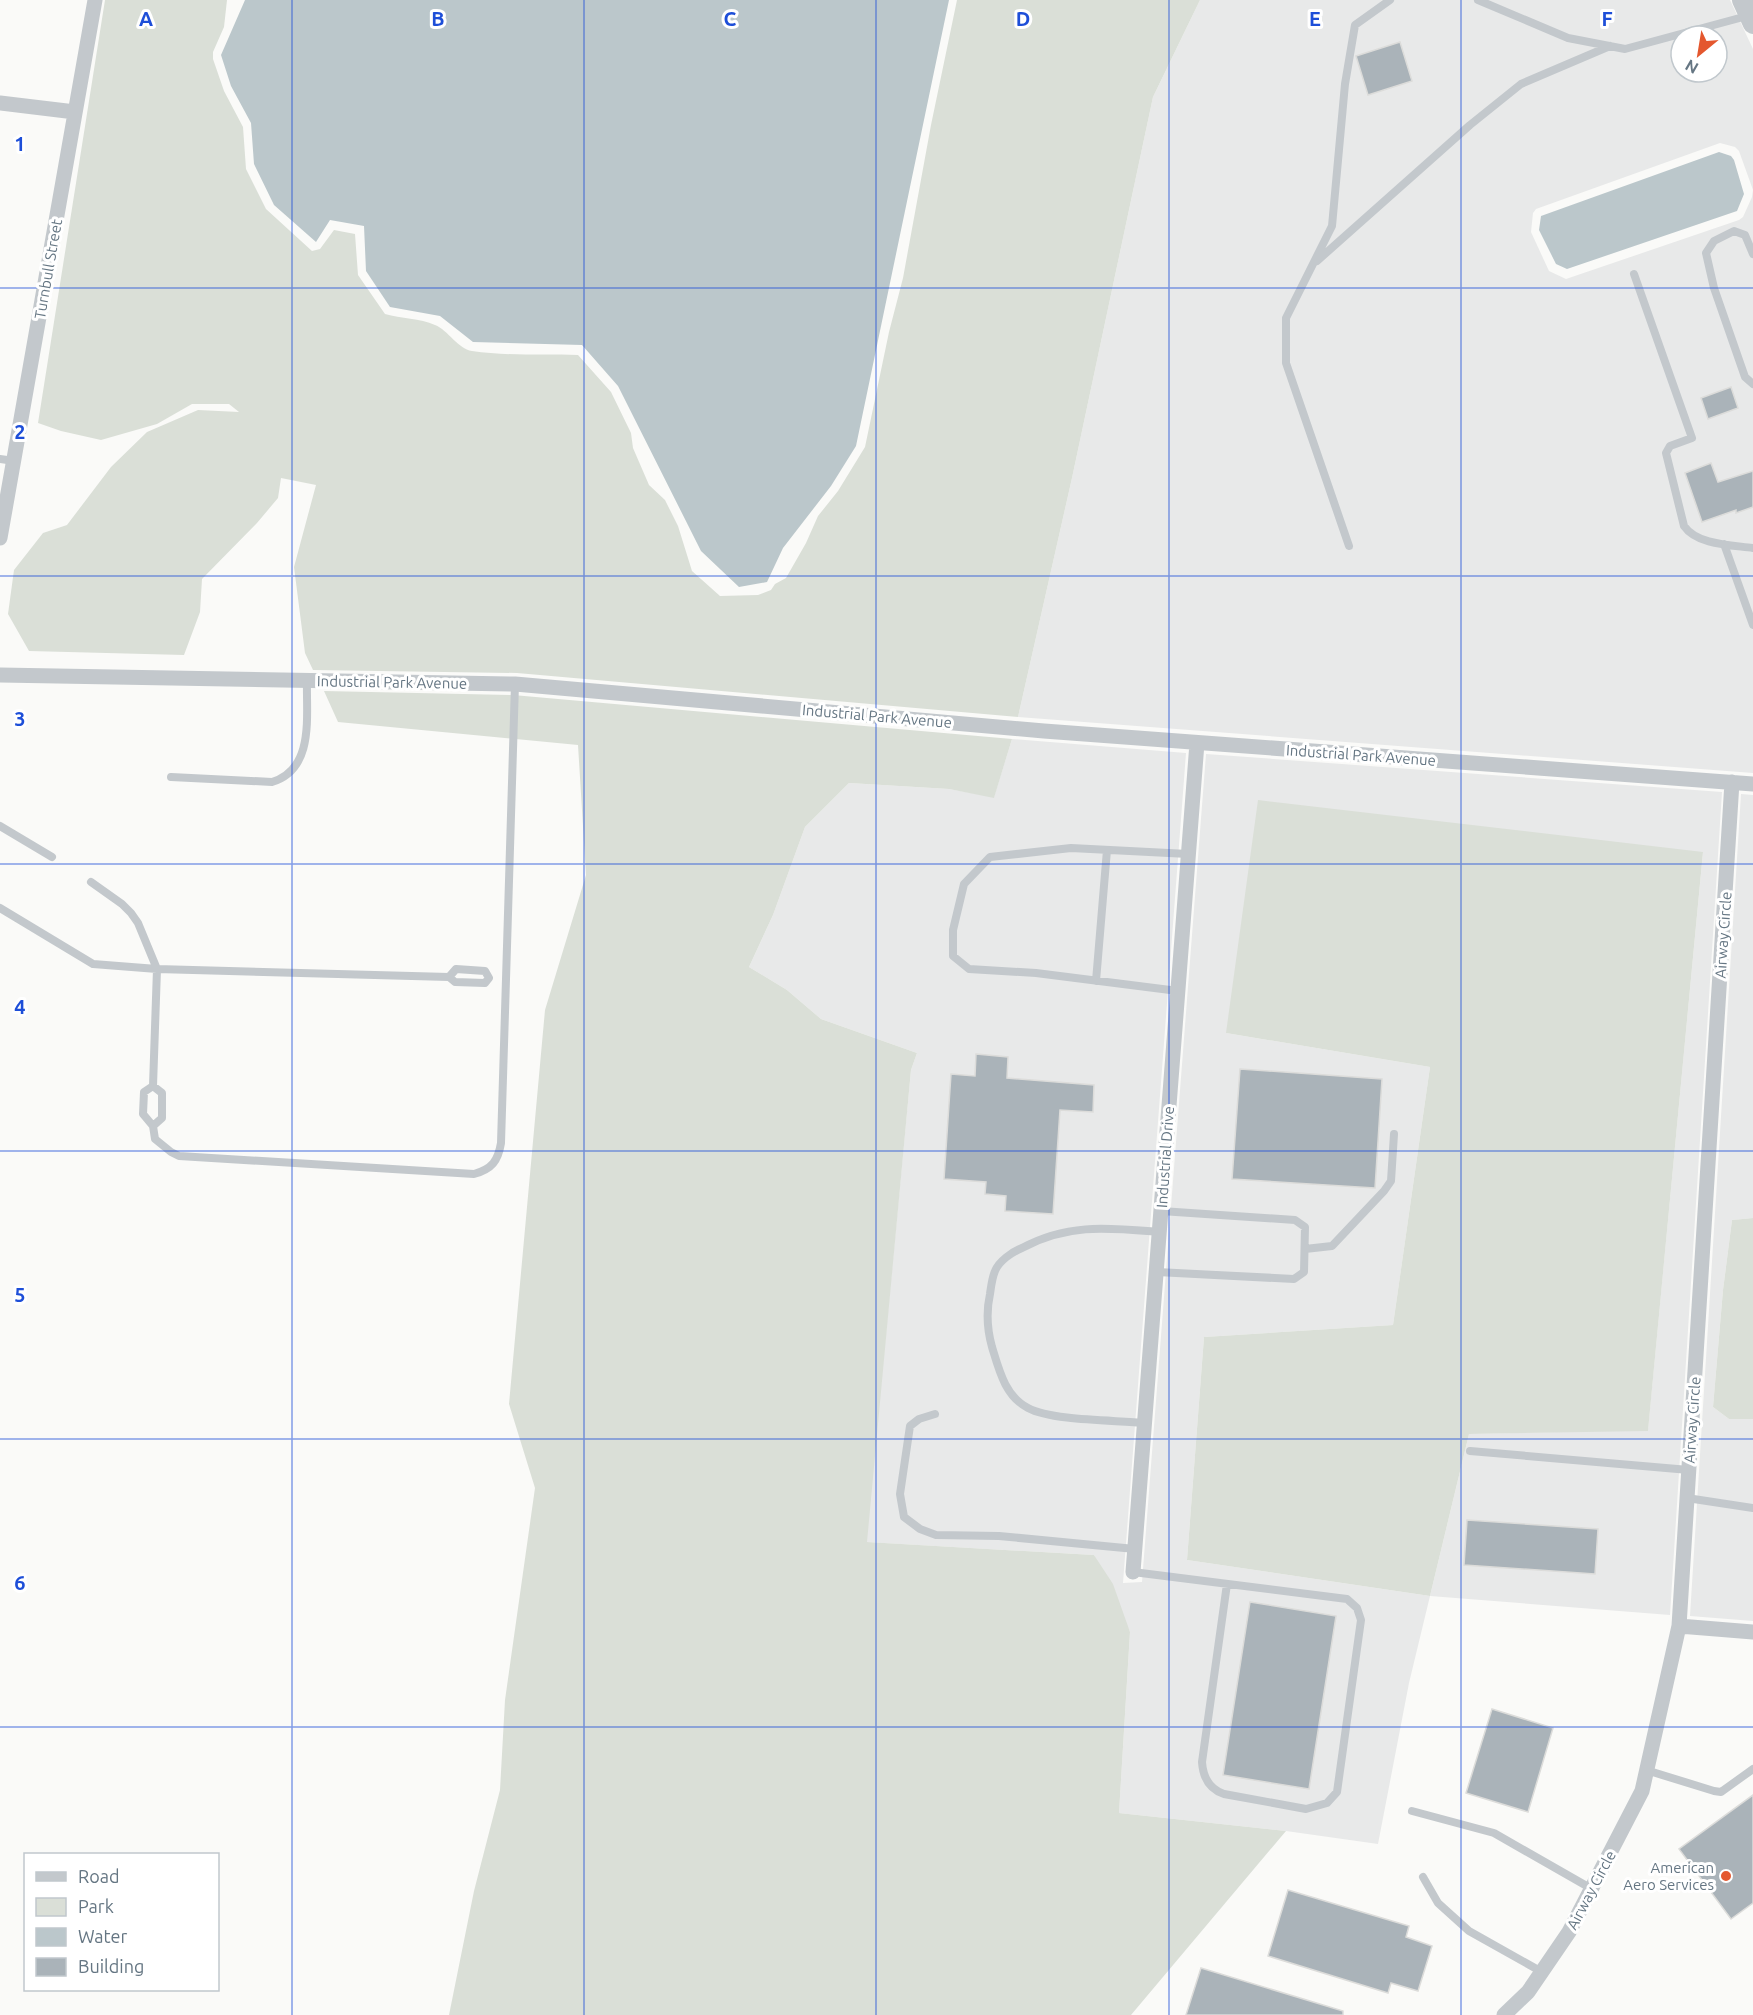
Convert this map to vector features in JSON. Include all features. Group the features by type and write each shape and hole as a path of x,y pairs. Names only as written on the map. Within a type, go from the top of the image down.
{"street":[{"name":"Turnbull Street","path":"0,538 7,460 95,0"},
{"path":"0,104 75,112"},
{"name":"Industrial Park Avenue","path":"0,675 515,684 1197,743 1753,784"},
{"name":"Industrial Drive","path":"1133,1572 1197,743"},
{"name":"Airway Circle","path":"1504,2015 1528,1992 1569,1932 1642,1791 1679,1626 1732,782"},
{"path":"1679,1626 1753,1632"}],"lane":[{"path":"1349,546 1286,363 1286,318 1332,226 1345,84 1354,25 1390,0"},
{"path":"1478,0 1568,38 1625,49 1748,13"},
{"path":"1313,264 1470,125 1521,84 1610,46"},
{"path":"1753,254 1745,235 1734,231 1714,241 1706,254 1714,288 1745,376 1753,384"},
{"path":"1634,274 1692,438 1670,446 1666,453 1684,525 1689,533 1724,544 1753,548"},
{"path":"1724,544 1751,613 1753,625"},
{"path":"171,777 272,782 282,779 297,764 306,744 307,680"},
{"path":"153,1086 144,1092 143,1114 153,1126 155,1139 161,1146 179,1156 474,1174 486,1171 494,1164 501,1143 515,684"},
{"path":"0,826 52,857"},
{"path":"1178,991 1036,973 969,969 953,956 954,930 964,884 990,857 1071,848 1188,854"},
{"path":"1096,981 1107,850"},
{"path":"91,882 131,913 138,923 157,969 153,1086"},
{"path":"0,908 93,964 157,969 449,977 455,982 484,983 489,978 506,978"},
{"path":"449,977 456,969 485,971 489,978"},
{"path":"153,1086 162,1093 162,1118 153,1126"},
{"path":"1305,1249 1332,1245 1384,1191 1391,1181 1394,1134"},
{"path":"1157,1272 1294,1279 1304,1272 1305,1227 1295,1220 1161,1211"},
{"path":"1145,1423 1051,1416 1031,1410 1017,1402 1002,1380 988,1334 987,1310 995,1270 1011,1253 1036,1240 1068,1230 1108,1228 1159,1232"},
{"path":"935,1414 919,1419 910,1426 900,1494 904,1517 920,1529 936,1535 999,1536 1135,1549"},
{"path":"1470,1451 1689,1470"},
{"path":"1688,1498 1753,1508"},
{"path":"1133,1572 1347,1599 1352,1602 1360,1613 1361,1620 1337,1792 1321,1805 1306,1809 1224,1794 1214,1789 1204,1777 1202,1762 1227,1584"},
{"path":"1646,1770 1720,1792 1753,1769"},
{"path":"1412,1811 1494,1833 1592,1889"},
{"path":"1423,1876 1438,1903 1468,1931 1542,1972"}],"shaded area":[{"path":"1200,0 1730,0 1753,49 1753,190 1753,773 1018,717 1072,478 1153,97","holes":["1720,143 1735,147 1739,151 1753,190 1743,217 1739,220 1566,279 1549,271 1531,232 1533,213 1536,209"]},
{"path":"1012,739 1186,753 1123,1583 1142,1582 1206,754 1722,792 1670,1615 1430,1596 1409,1683 1378,1844 1286,1831 1119,1813 1130,1632 1094,1555 866,1542 911,1070 917,1053 821,1019 787,990 749,967 773,915 805,827 849,783 949,789 994,797","holes":["1703,852 1648,1430 1469,1434 1430,1596 1187,1560 1204,1337 1393,1325 1430,1067 1226,1033"]},
{"path":"1741,794 1753,795 1753,1218 1732,1220 1723,1290 1713,1407 1729,1419 1753,1419 1753,1621 1690,1616"}],"green space":[{"path":"105,0 227,0 224,27 213,52 213,59 224,91 243,127 246,169 266,209 312,251 320,249 334,230 355,234 358,275 385,314 423,321 440,327 467,350 485,353 578,355 611,392 631,433 633,448 649,485 665,500 678,526 692,571 720,596 758,595 771,590 775,584 786,578 818,516 838,491 865,447 889,332 903,278 957,0 1200,0 1153,97 1072,478 1018,717 517,673 313,670 305,653 294,567 316,485 281,478 278,498 202,579 200,612 184,655 29,651 8,614 14,570 43,533 67,525 111,467 147,432 198,410 239,412 229,404 192,404 157,424 101,440 38,423"},
{"path":"324,691 513,695 1012,739 994,798 949,789 849,783 805,827 773,915 749,967 787,990 821,1019 917,1053 911,1070 867,1542 1094,1555 1113,1584 1130,1632 1119,1813 1286,1831 1131,2015 449,2015 474,1891 500,1790 505,1700 535,1488 509,1404 545,1010 586,875 578,745 338,722"},
{"path":"1258,800 1703,852 1648,1431 1469,1434 1430,1596 1187,1560 1204,1337 1393,1325 1430,1067 1226,1033"},
{"path":"1753,1218 1753,1419 1729,1419 1713,1407 1723,1290 1732,1220"}],"water":[{"path":"245,0 949,0 856,446 831,486 783,548 767,582 739,587 701,551 618,386 582,345 473,342 440,316 390,307 366,271 364,226 330,220 316,242 274,205 254,164 251,123 231,86 221,55"},
{"path":"1719,152 1731,156 1734,160 1744,194 1737,211 1567,269 1556,264 1539,230 1541,216"}],"building":[{"path":"1400,42 1412,81 1368,95 1356,56"},
{"path":"1731,387 1738,408 1708,419 1701,398"},
{"path":"1711,463 1718,482 1753,471 1753,507 1736,513 1736,510 1702,522 1685,473"},
{"path":"976,1054 1008,1057 1007,1078 1094,1085 1093,1112 1060,1110 1053,1214 1005,1211 1006,1196 985,1194 986,1182 944,1179 951,1074 975,1076"},
{"path":"1240,1069 1382,1079 1375,1188 1232,1179"},
{"path":"1467,1520 1598,1529 1595,1574 1464,1565"},
{"path":"1250,1602 1336,1616 1309,1789 1223,1775"},
{"path":"1492,1709 1553,1728 1528,1812 1466,1793"},
{"name":"American Aero Services","path":"1753,1795 1753,1903 1731,1919 1679,1849"},
{"path":"1288,1890 1409,1926 1406,1937 1432,1946 1418,1991 1391,1983 1388,1993 1268,1956"},
{"path":"1201,1968 1343,2011 1343,2015 1186,2015"}],"place":[{"name":"American Aero Services","path":"1726,1876"}]}
